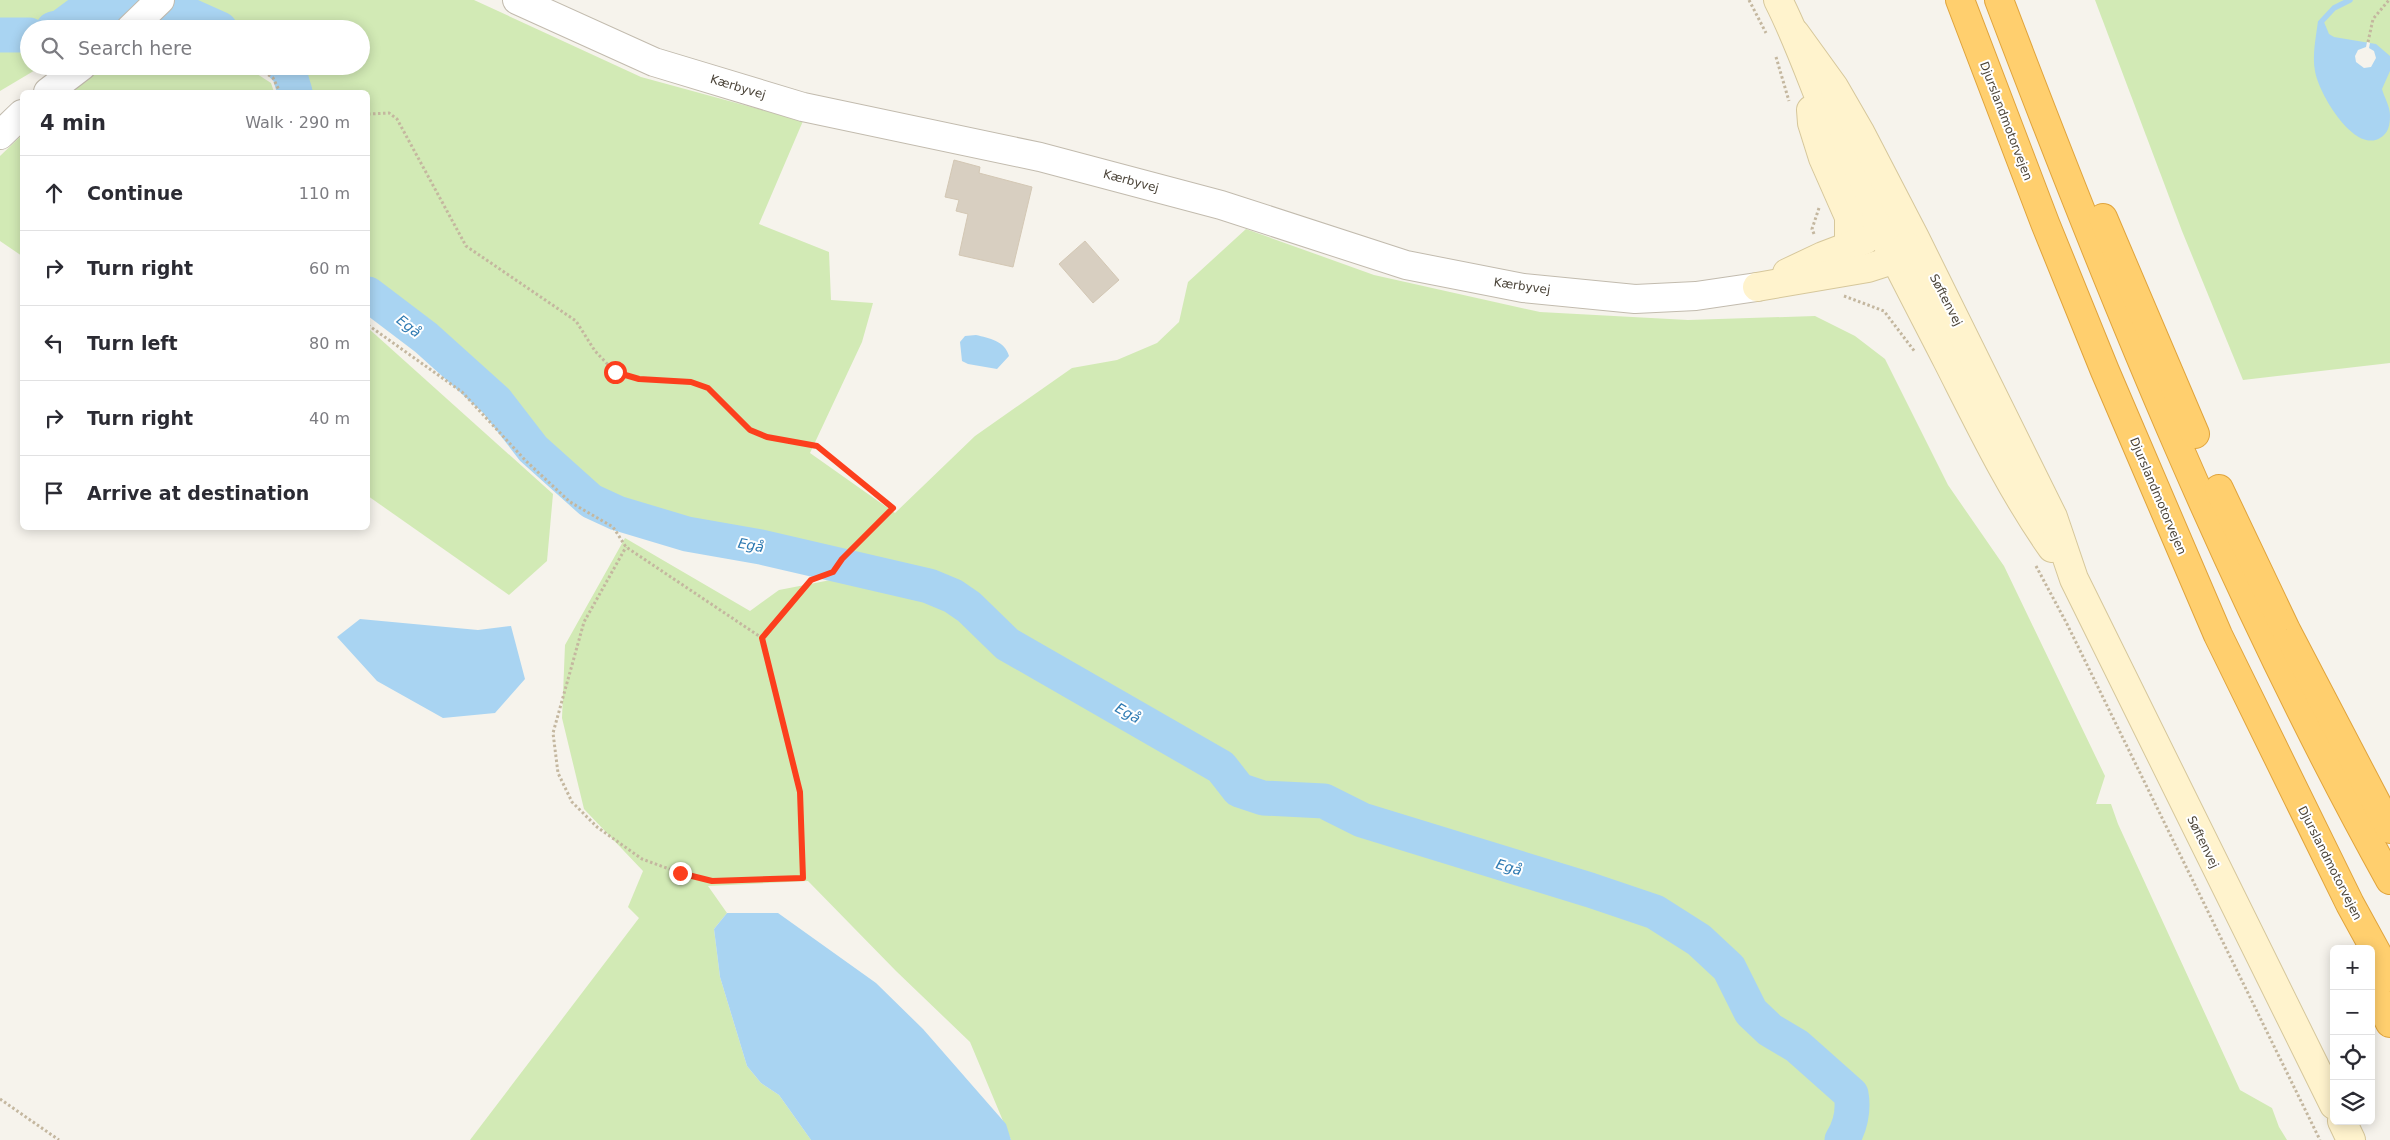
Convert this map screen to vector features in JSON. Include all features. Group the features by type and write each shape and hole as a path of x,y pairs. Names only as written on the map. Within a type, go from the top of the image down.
{"highway":[{"name":"Djurslandmotorvejen","path":"1960,0 2045,224 2105,371 2218,635 2350,904 2390,977"},
{"path":"1999,0 2122,315 2260,626 2353,812 2390,880"},
{"path":"2013,0 2073,148 2213,476 2286,630 2390,829"},
{"path":"2278,760 2351,945"},
{"path":"2353,812 2390,872"},
{"path":"2374,990 2390,1023"}],"main road":[{"name":"Søftenvej","path":"1778,0 1782,37 1807,66 1855,179 1882,233 1987,437 2039,530 2074,578"},
{"name":"Søftenvej","path":"1782,37 1834,87 1860,132 1915,238 2053,517 2074,578 2330,1097"},
{"path":"1807,66 1812,122 1823,158 1850,217 1849,246"},
{"path":"1826,265 1849,246 1882,233 1915,238"},
{"path":"1757,287 1826,265 1868,268 1896,259 1915,238"},
{"path":"2344,1125 2351,1140"}],"street":[{"name":"Kærbyvej","path":"517,0 654,62 793,104 1059,162 1221,206 1406,266 1523,288 1635,299 1696,296 1757,287"},
{"path":"51,90 70,75"},
{"path":"0,135 20,116"}],"path":[{"path":"1749,0 1782,37"},
{"path":"2368,42 2373,19 2389,0"},
{"path":"1774,50 1791,106"},
{"path":"269,75 273,78 279,90"},
{"path":"370,114 389,113 397,119 466,246 576,321 595,351 615,372 639,379 691,382 708,388 750,430 767,437 817,446 893,508 842,559 833,572 811,580 762,638"},
{"path":"1821,204 1812,229 1826,265 1844,296 1884,311 1919,357"},
{"path":"370,326 462,392 526,461 570,502 613,527 626,547 762,638 800,792 803,878 712,881 680,873 642,859 596,827 572,802 558,773 553,733 584,622 626,547"},
{"path":"2034,563 2067,624 2320,1140"},
{"path":"0,1099 59,1140"}],"green space":[{"path":"0,0 94,0 62,20 20,20 20,29 0,30"},
{"path":"185,0 474,0 641,77 803,121 759,224 829,252 831,300 873,303 862,342 810,453 895,513 975,436 1072,368 1117,360 1157,343 1179,322 1188,282 1246,229 1374,275 1540,312 1688,320 1815,316 1855,336 1885,359 1948,485 2004,566 2105,776 2096,804 2111,804 2118,824 2240,1090 2272,1108 2279,1127 2287,1140 1011,1140 970,1042 896,971 808,881 708,886 727,913 714,929 720,977 747,1066 761,1083 779,1095 811,1140 470,1140 639,918 628,907 643,871 584,809 562,718 565,645 625,538 750,611 779,590 841,578 846,561 611,506 541,448 504,399 370,282 370,90 303,90 304,87 295,75 370,75 370,20 223,20 184,2","holes":["1666,921 1716,943 1727,965 1699,940"]},
{"path":"2095,0 2390,0 2390,363 2243,380 2182,231"},
{"path":"0,42 20,43 20,75 27,75 0,91"},
{"path":"92,75 259,75 271,83 273,90 74,90"},
{"path":"20,137 20,255 0,241 0,156"},
{"path":"370,330 553,494 547,561 509,595 370,497"}],"water":[{"path":"2318,21 2324,22 2329,34 2334,37 2376,44 2390,56 2390,71 2382,89 2389,108 2390,122 2387,131 2380,138 2370,141 2359,137 2339,118 2323,93 2314,65"},
{"path":"976,335 996,341 1007,351 1009,356 997,369 968,364 962,361 960,342 965,336"},
{"path":"360,619 478,630 511,626 525,679 495,713 443,718 377,681 337,637"},
{"path":"727,913 778,913 876,983 923,1029 1006,1124 1011,1140 811,1140 779,1095 761,1083 747,1066 720,977 714,929"}],"pier":[{"path":"2367,42 2370,43 2369,48 2374,51 2376,58 2371,67 2364,68 2356,62 2355,56 2358,50 2366,47"}],"building":[{"path":"954,160 980,167 979,173 1032,187 1013,267 959,255 968,214 956,211 959,200 945,197"},
{"path":"1085,241 1119,280 1093,303 1059,264"}],"waterway":[{"path":"2321,22 2334,8 2350,0"},
{"name":"Egå","path":"70,20 84,10 140,2 171,7 200,20"},
{"name":"Egå","path":"0,35 20,35"},
{"name":"Egå","path":"290,75 294,90"},
{"name":"Egå","path":"370,296 426,338 496,401 533,449 591,501 617,513 687,534 761,547 929,586 953,596 969,607 1007,644 1221,767 1239,790 1263,798 1324,801 1362,820 1590,890 1655,912 1699,940 1729,968 1751,1012 1770,1030 1797,1046 1851,1094 1851,1118 1842,1140"}],"route":[{"path":"615,372 639,379 691,382 708,388 750,430 767,437 817,446 893,508 842,559 833,572 811,580 762,638 800,792 803,878 712,881 680,873"}]}
